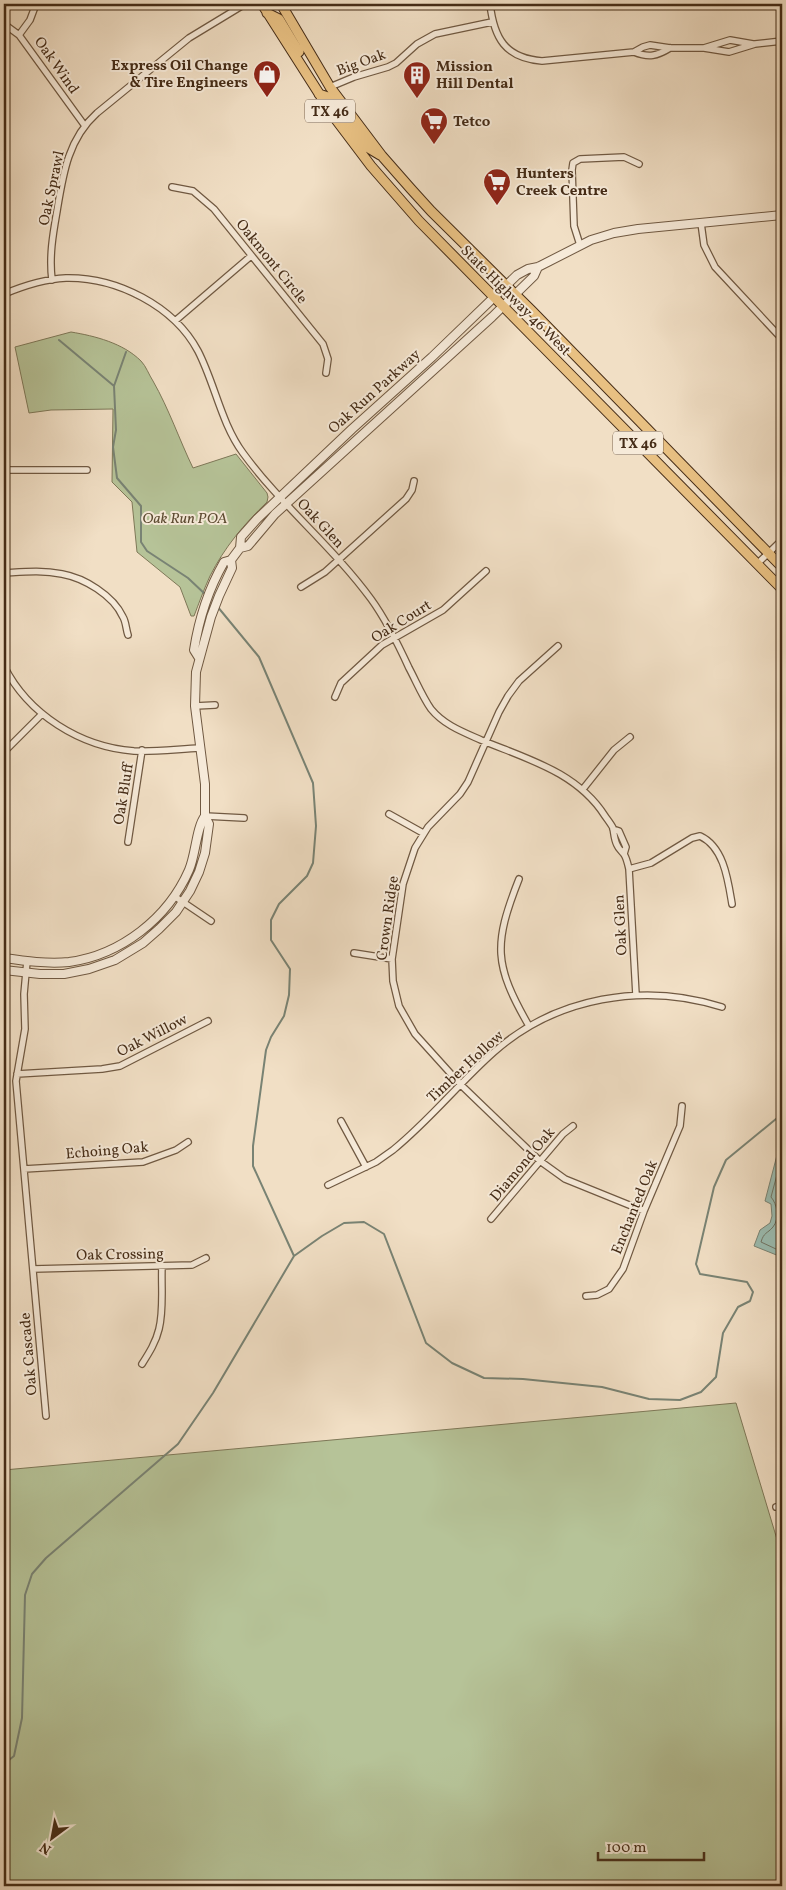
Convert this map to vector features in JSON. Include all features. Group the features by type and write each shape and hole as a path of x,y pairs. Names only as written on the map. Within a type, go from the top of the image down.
{"main road":[{"name":"State Highway 46 West","path":"262,4 318,94 357,148 394,194 782,589"},
{"name":"State Highway 46 West","path":"281,4 330,87 382,156 431,212 782,567"},
{"path":"267,13 279,19 321,87 324,89 330,87"},
{"path":"318,94 330,98 365,146 382,156"}],"street":[{"path":"20,34 30,20 36,4"},
{"name":"Oak Sprawl","path":"52,280 51,251 62,177 69,153 85,126 112,101 189,38 245,4"},
{"path":"490,4 492,22 499,38 516,55 532,60 542,61 634,52 643,56 652,56 670,48"},
{"name":"Big Oak","path":"330,87 354,77 396,64 417,44 435,34 492,22"},
{"name":"Oak Wind","path":"4,24 20,34 85,126"},
{"path":"704,48 730,40 755,44"},
{"path":"634,52 642,46 650,45 670,48 704,48 729,52 755,44 782,40"},
{"path":"580,246 574,226 572,170 574,163 580,160 624,157 639,164"},
{"name":"Oakmont Circle","path":"172,187 193,191 208,202 323,344 328,359 326,373"},
{"name":"Oak Run Parkway","path":"199,658 194,650 197,633 201,613 215,577 224,562 231,560 240,548 242,537 256,519 358,423 432,357 517,275 528,269 538,268 591,240 620,232 782,215"},
{"path":"701,223 704,245 715,267 782,339"},
{"path":"175,321 252,256"},
{"name":"Oak Run Parkway","path":"240,548 248,546 266,523 420,383 534,276 538,268"},
{"name":"Oak Glen","path":"4,294 29,285 52,280 80,279 113,285 147,300 175,321 194,344 201,357 234,438 242,452 371,600 395,637 420,689 436,714 454,728 554,770 583,789 600,808 613,829 619,830 626,847 624,854 629,869 636,995"},
{"path":"4,470 87,470"},
{"path":"301,588 319,577 406,499 412,490 414,481"},
{"path":"757,564 782,540"},
{"name":"Oak Run Parkway","path":"4,970 64,974 89,969 115,960 150,937 183,902 195,881 205,853 209,824 205,816 204,784 195,706 195,683 199,658 203,652 211,618 232,568 231,560"},
{"name":"Oak Court","path":"335,697 338,688 345,679 382,645 443,610 486,571"},
{"path":"4,573 39,572 62,574 96,588 120,610 128,635"},
{"name":"Crown Ridge","path":"558,646 519,681 508,696 464,788 424,833 412,855 404,878 392,959 393,982 399,1006 410,1026 461,1085 540,1161 565,1179 644,1211"},
{"path":"4,666 11,681 24,698 62,728 86,740 134,751 200,748"},
{"path":"195,706 215,705"},
{"path":"4,752 42,714"},
{"path":"583,789 618,746 630,737"},
{"name":"Oak Bluff","path":"128,842 142,750"},
{"path":"389,814 424,833"},
{"path":"205,816 244,818"},
{"name":"Oak Run Parkway","path":"4,958 27,961 70,962 95,956 129,940 147,927 174,896 189,870 196,851 200,823 205,816"},
{"path":"629,869 651,863 692,838 700,836 710,843 721,860 727,876 732,904"},
{"path":"518,878 502,926 501,960 507,985 529,1026"},
{"path":"174,896 211,922"},
{"path":"354,953 392,959"},
{"name":"Oak Cascade","path":"27,961 24,994 25,1030 17,1074 46,1416"},
{"name":"Timber Hollow","path":"328,1185 385,1156 402,1143 495,1052 529,1026 554,1014 607,998 636,995 688,998 722,1007"},
{"name":"Oak Willow","path":"17,1074 102,1069 120,1066 208,1021"},
{"name":"Enchanted Oak","path":"586,1296 603,1293 615,1283 623,1269 644,1211 680,1126 682,1106"},
{"path":"341,1121 366,1167"},
{"name":"Diamond Oak","path":"491,1219 563,1134 573,1126"},
{"name":"Echoing Oak","path":"24,1169 143,1162 176,1150 188,1142"},
{"name":"Oak Crossing","path":"33,1269 192,1265 206,1258"},
{"path":"142,1364 159,1330 162,1266"}],"green space":[{"name":"Oak Run POA","path":"71,332 99,338 117,345 126,349 141,361 164,402 193,468 236,454 267,493 267,502 235,537 216,566 194,616 191,616 180,587 137,552 132,502 112,482 113,409 51,410 29,413 15,347"},
{"path":"736,1403 782,1556 782,1886 4,1886 4,1470"}],"water":[{"path":"782,1136 782,1249 779,1256 754,1246 760,1230 770,1223 772,1216 771,1204 765,1201"}],"waterway":[{"path":"59,340 114,386"},
{"path":"126,352 114,386 116,430 113,447 117,478 141,506 141,542 147,551 188,578 206,595"},
{"path":"217,606 259,657 313,783 316,826 313,863 307,876 279,904 271,920 271,940 290,969 289,995 284,1016 271,1037 266,1050 253,1146 253,1166 294,1256"},
{"path":"4,1764 14,1756 22,1718 25,1595 32,1574 46,1558 178,1444 213,1393 294,1256 344,1223 364,1222 384,1234 426,1343 452,1363 484,1378 523,1379 602,1387 649,1399 680,1400 701,1392 716,1377 723,1333 738,1307 750,1301 753,1292 747,1282 700,1274 696,1264 714,1187 726,1160 782,1114"}],"place":[{"name":"Express Oil Change & Tire Engineers","path":"267,98"},
{"name":"Mission Hill Dental","path":"417,99"},
{"name":"Tetco","path":"434,145"},
{"name":"Hunters Creek Centre","path":"497,206"}]}
